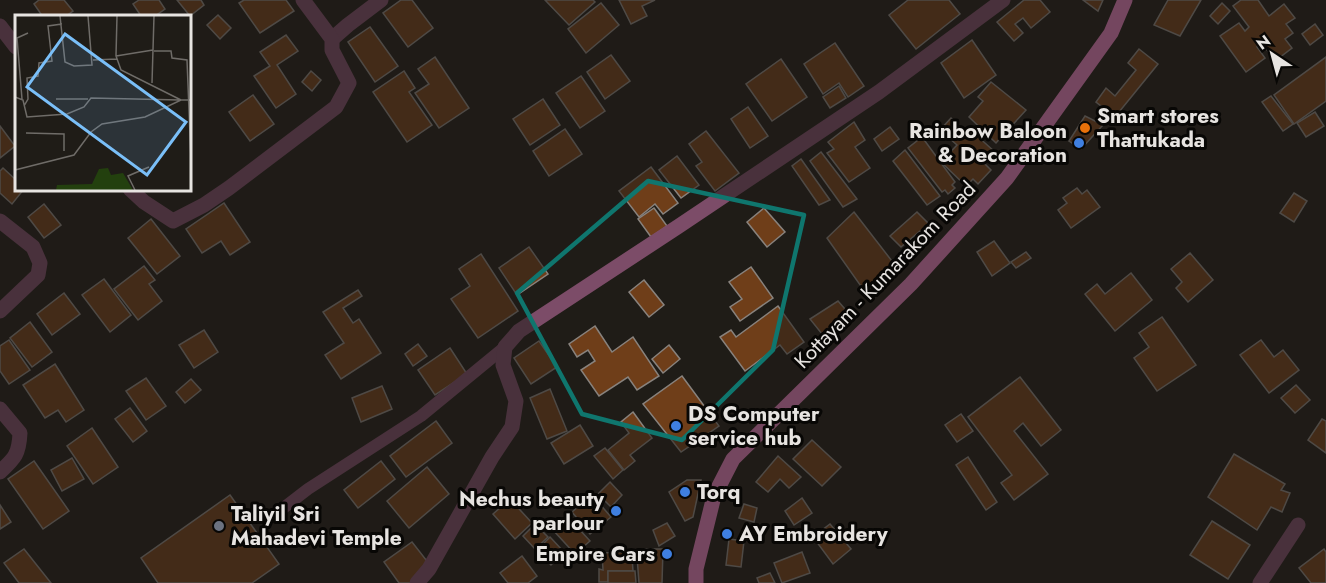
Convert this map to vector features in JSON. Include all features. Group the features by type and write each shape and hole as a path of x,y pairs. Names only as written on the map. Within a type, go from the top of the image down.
{"main road":[{"name":"Kottayam - Kumarakom Road","path":"696,583 696,569 714,496 734,459 911,284 1007,178 1111,33 1125,0"}],"street":[{"path":"131,190 144,202 173,221 229,189 336,107 349,83 332,50 332,39 303,0"},
{"path":"332,39 381,0"},
{"path":"417,583 429,569 492,457 512,427 516,401 503,365 505,346 519,331 879,92 1003,0"},
{"path":"0,26 15,46"},
{"path":"0,221 33,247 40,263 38,275 0,311"},
{"path":"0,409 20,433 19,450 12,461 0,472"},
{"path":"1260,583 1298,525"}],"lane":[{"path":"273,516 308,489 421,417 505,346"}],"highlighted area":[{"path":"648,181 804,215 773,350 682,440 582,414 517,293"}],"building":[{"path":"39,0 64,0 73,11 67,15 39,15 41,14 34,4"},
{"path":"139,0 159,0 165,9 156,15 140,15 133,4"},
{"path":"177,0 201,0 204,5 189,15"},
{"path":"244,0 286,0 294,11 260,33 239,3"},
{"path":"401,0 412,0 433,28 408,47 383,13"},
{"path":"545,0 593,0 595,2 569,25"},
{"path":"619,0 655,0 642,6 647,16 631,24"},
{"path":"908,0 949,0 960,14 916,49 889,15"},
{"path":"1024,0 1040,0 1050,12 1031,28 1023,18 1015,24 1023,33 1014,41 997,22"},
{"path":"1083,0 1103,0 1098,11"},
{"path":"1168,0 1201,0 1180,36 1154,25"},
{"path":"1241,0 1258,0 1269,16 1284,4 1295,18 1286,24 1293,33 1285,39 1292,48 1275,61 1262,43 1257,47 1265,58 1246,72 1220,36 1239,23 1245,31 1249,27 1233,6"},
{"path":"601,3 619,25 586,53 568,29"},
{"path":"1222,3 1230,11 1218,24 1210,16"},
{"path":"218,15 231,28 220,39 207,25"},
{"path":"1315,24 1323,35 1310,45 1302,34"},
{"path":"370,27 398,66 375,82 348,42"},
{"path":"286,35 298,51 277,65 296,94 276,108 254,76 270,66 260,52"},
{"path":"972,40 996,75 964,98 941,63"},
{"path":"835,43 864,86 848,97 839,83 823,94 804,64"},
{"path":"1139,49 1158,64 1115,117 1096,102 1106,88 1115,96 1136,70 1128,63"},
{"path":"611,55 630,81 605,99 587,72"},
{"path":"435,57 469,108 439,128 415,93 429,84 418,69"},
{"path":"1326,57 1326,101 1294,124 1274,95"},
{"path":"781,59 807,97 772,121 746,84"},
{"path":"311,71 321,80 312,91 302,82"},
{"path":"404,71 415,88 409,92 432,125 407,142 373,92"},
{"path":"581,76 605,111 580,128 556,93"},
{"path":"991,82 1026,110 996,143 969,117 983,101 978,97"},
{"path":"839,86 846,98 830,108 823,97"},
{"path":"253,95 274,124 250,141 229,112"},
{"path":"1271,96 1293,124 1283,131 1262,102"},
{"path":"543,99 560,125 530,145 513,119"},
{"path":"748,107 768,136 750,148 731,119"},
{"path":"1315,112 1324,126 1306,137 1297,123"},
{"path":"1085,116 1103,125 1081,149 1069,141"},
{"path":"951,118 971,137 974,133 996,153 985,164 991,170 978,184 973,179 966,186 941,162 957,145 940,130"},
{"path":"854,122 865,140 855,147 870,168 849,182 827,153 834,149 828,142"},
{"path":"0,126 15,146 0,158"},
{"path":"890,127 899,139 882,151 874,139"},
{"path":"565,129 582,154 549,176 533,151"},
{"path":"706,131 739,173 715,191 696,166 702,162 689,144"},
{"path":"922,137 955,182 952,185 955,188 948,194 945,190 942,192 908,148"},
{"path":"905,150 940,196 927,205 893,161"},
{"path":"821,152 857,199 843,207 810,161"},
{"path":"677,156 699,185 681,198 659,170"},
{"path":"801,159 830,200 819,205 792,166"},
{"path":"651,167 678,203 663,214 655,204 639,217 619,191"},
{"path":"3,168 15,179 15,190 23,190 12,204 0,193 0,171"},
{"path":"1077,188 1082,194 1087,190 1100,207 1071,228 1058,210 1067,203 1063,198"},
{"path":"1294,193 1307,201 1294,222 1280,213"},
{"path":"224,203 250,242 230,255 221,241 202,253 186,229"},
{"path":"44,204 61,225 44,238 28,217"},
{"path":"654,208 667,226 651,237 638,219"},
{"path":"764,208 785,232 767,247 747,222"},
{"path":"854,212 895,265 865,292 827,238"},
{"path":"917,212 931,226 922,234 920,231 901,247 890,236"},
{"path":"151,219 180,256 157,274 128,238"},
{"path":"994,241 1010,263 992,276 977,252"},
{"path":"529,247 548,274 517,295 499,268"},
{"path":"1026,252 1031,258 1016,268 1011,262"},
{"path":"1190,253 1213,280 1188,302 1176,288 1182,282 1171,269"},
{"path":"481,254 518,311 478,338 451,299 470,286 459,269"},
{"path":"144,266 155,280 149,284 162,301 138,320 114,289"},
{"path":"751,267 773,298 740,321 730,307 742,299 729,282"},
{"path":"1131,273 1152,300 1115,331 1085,294 1097,284 1105,294"},
{"path":"104,279 131,315 110,332 82,295"},
{"path":"644,280 664,305 649,317 629,292"},
{"path":"358,290 362,296 343,308 353,323 359,319 381,353 341,379 325,355 344,343 323,312"},
{"path":"64,293 80,314 52,335 37,314"},
{"path":"838,301 851,316 826,339 810,319"},
{"path":"778,306 804,342 787,354 780,345 745,371 720,337 731,330 736,337"},
{"path":"1162,317 1196,365 1157,391 1134,358 1149,347 1139,333"},
{"path":"30,322 52,352 32,367 10,338"},
{"path":"595,326 612,352 633,337 659,376 637,390 628,377 599,396 581,370 595,361 588,350 577,357 569,344"},
{"path":"204,330 218,352 194,368 179,345"},
{"path":"9,340 30,370 9,384 0,371 0,346"},
{"path":"1261,340 1274,357 1283,350 1299,370 1269,393 1240,355"},
{"path":"539,341 557,367 531,384 514,358"},
{"path":"418,344 427,356 413,366 405,354"},
{"path":"669,345 680,359 663,373 652,359"},
{"path":"450,348 467,374 435,395 418,370"},
{"path":"55,364 84,410 66,422 58,410 45,418 23,385"},
{"path":"682,376 719,426 681,452 643,404"},
{"path":"1020,377 1061,430 1041,446 1023,423 1014,431 1048,474 1014,500 1001,483 1012,475 968,417"},
{"path":"146,378 166,406 146,420 126,391"},
{"path":"191,379 201,390 185,403 176,392"},
{"path":"1296,385 1310,400 1295,413 1281,398"},
{"path":"382,386 392,409 361,422 352,398"},
{"path":"550,389 567,431 547,439 530,398"},
{"path":"130,408 147,431 133,442 115,419"},
{"path":"633,412 652,438 630,455 635,461 624,470 608,450 629,433 621,422"},
{"path":"961,414 973,431 957,442 945,425"},
{"path":"1322,419 1326,421 1326,453 1308,440"},
{"path":"436,421 452,443 406,477 390,456"},
{"path":"580,425 593,446 564,464 551,443"},
{"path":"92,428 118,467 93,484 67,446"},
{"path":"812,440 841,467 822,486 793,459"},
{"path":"605,448 623,470 613,479 594,456"},
{"path":"1234,454 1285,484 1281,490 1290,493 1282,512 1271,507 1257,530 1208,497"},
{"path":"778,456 801,477 789,488 780,479 768,492 756,482"},
{"path":"968,457 997,502 986,510 956,465"},
{"path":"72,458 84,479 62,491 51,470"},
{"path":"34,461 69,511 43,529 8,479"},
{"path":"381,461 395,479 358,508 344,490"},
{"path":"427,467 449,494 409,528 387,501"},
{"path":"687,480 701,480 693,517 685,521 669,492"},
{"path":"610,482 622,495 611,507 598,494"},
{"name":"Taliyil Sri Mahadevi Temple","path":"230,495 279,564 252,583 158,583 141,558"},
{"path":"592,495 611,517 590,534 572,512"},
{"path":"802,498 812,513 794,525 785,511"},
{"path":"510,499 532,523 515,539 493,514"},
{"path":"744,504 757,508 754,522 739,518"},
{"path":"0,505 11,522 0,529"},
{"path":"568,517 590,541 575,554 553,530"},
{"path":"1212,521 1250,545 1228,579 1190,555"},
{"path":"667,523 675,536 659,546 653,530"},
{"path":"535,524 548,537 535,549 523,536"},
{"path":"830,524 851,549 833,564 813,537"},
{"path":"550,537 564,552 551,565 537,550"},
{"path":"729,539 744,541 741,567 726,565"},
{"path":"412,542 434,570 416,583 399,583 384,562"},
{"path":"24,549 51,583 19,583 4,563"},
{"path":"644,549 663,549 662,583 639,583 637,556 644,556"},
{"path":"1324,549 1326,552 1326,583 1311,583 1299,568"},
{"path":"626,552 626,557 632,557 633,571 608,571 608,582 599,582 599,569 603,570 602,553"},
{"path":"802,552 810,573 782,583 774,563"},
{"path":"522,556 537,576 528,583 508,583 500,573"},
{"path":"608,571 635,571 636,583 608,583"},
{"path":"770,573 775,583 759,583 757,578"}],"place":[{"name":"Smart stores Thattukada","path":"1085,128"},
{"name":"Rainbow Baloon & Decoration","path":"1079,143"},
{"name":"DS Computer service hub","path":"676,426"},
{"name":"Torq","path":"685,492"},
{"name":"Nechus beauty parlour","path":"616,511"},
{"name":"Taliyil Sri Mahadevi Temple","path":"219,526"},
{"name":"AY Embroidery","path":"727,534"},
{"name":"Empire Cars","path":"667,554"}]}
